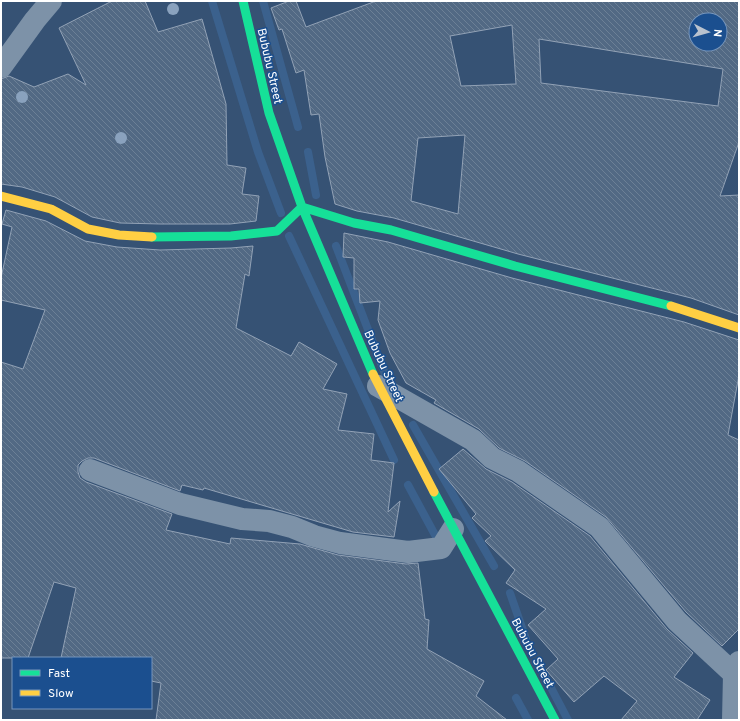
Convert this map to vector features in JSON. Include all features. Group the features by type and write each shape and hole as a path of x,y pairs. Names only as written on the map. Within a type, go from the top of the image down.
{"street":[{"path":"1,67 35,20 51,1"},
{"name":"Bububu Street","path":"242,1 269,113 302,207 378,386 555,720"},
{"path":"1,196 18,199 51,209 88,229 119,235 160,237 231,236 277,231 302,207 354,223 391,230 515,266 688,310 739,328"},
{"path":"378,386 473,440 492,458 518,471 599,526 677,621 736,668 733,720"},
{"path":"90,470 180,504 242,519 269,521 340,543 408,552 442,548 453,529"}],"building":[{"path":"112,1 145,1 158,32 202,19 226,104 227,165 246,168 242,194 259,196 256,221 230,224 120,223 92,217 55,197 22,187 1,184 1,79 9,76 34,87 68,74 86,85 59,28"},
{"path":"289,1 296,1 306,27 376,1 739,1 739,142 720,196 739,195 739,315 691,298 518,254 394,218 357,211 335,204 325,157 319,114 311,115 304,70 296,73 282,29 279,30 271,8","holes":["512,25 516,84 461,86 450,36","539,39 723,69 718,106 541,83","465,135 458,214 411,201 418,138"]},
{"path":"6,210 46,221 85,241 117,247 160,250 253,246 249,276 245,274 236,328 291,356 299,342 337,364 323,389 347,394 338,430 374,434 371,460 394,463 388,512 400,501 394,537 353,532 204,488 203,490 182,485 180,491 94,458 88,458 78,465 80,478 86,482 172,514 166,530 230,544 231,538 300,544 338,555 406,564 418,563 425,619 429,620 427,649 484,681 476,696 507,720 156,720 161,683 152,681 152,657 61,657 76,588 54,582 28,657 1,658 1,362 23,369 45,310 1,300 1,278 12,227 2,224"},
{"path":"344,233 388,242 512,278 684,322 739,340 739,375 728,435 739,440 739,629 722,646 686,612 606,517 525,461 499,448 479,429 434,403 436,400 406,383 390,353 378,320 380,301 360,303 359,289 354,289 354,258 343,257"},
{"path":"463,449 486,469 512,482 590,536 667,629 693,653 674,677 710,700 697,720 621,720 637,701 604,676 574,702 546,670 558,659 528,625 546,609 506,583 515,570 485,541 491,536 472,518 476,514 439,469"}],"waterway":[{"path":"212,1 258,152 281,213"},
{"path":"263,1 298,127"},
{"path":"308,152 316,195"},
{"path":"289,236 394,460"},
{"path":"336,246 390,387"},
{"path":"413,425 494,566"},
{"path":"408,485 441,546"},
{"path":"510,593 526,639"},
{"path":"538,663 568,720"},
{"path":"516,698 528,720"}],"traffic: fast":[{"path":"243,1 269,113 302,207 373,374"},
{"path":"152,237 231,236 277,231 302,207 354,223 391,230 515,266 671,306"},
{"path":"434,492 555,720"}],"traffic: slow":[{"path":"1,196 51,209 88,229 119,235 152,237"},
{"path":"671,306 739,328"},
{"path":"373,374 434,492"}]}
